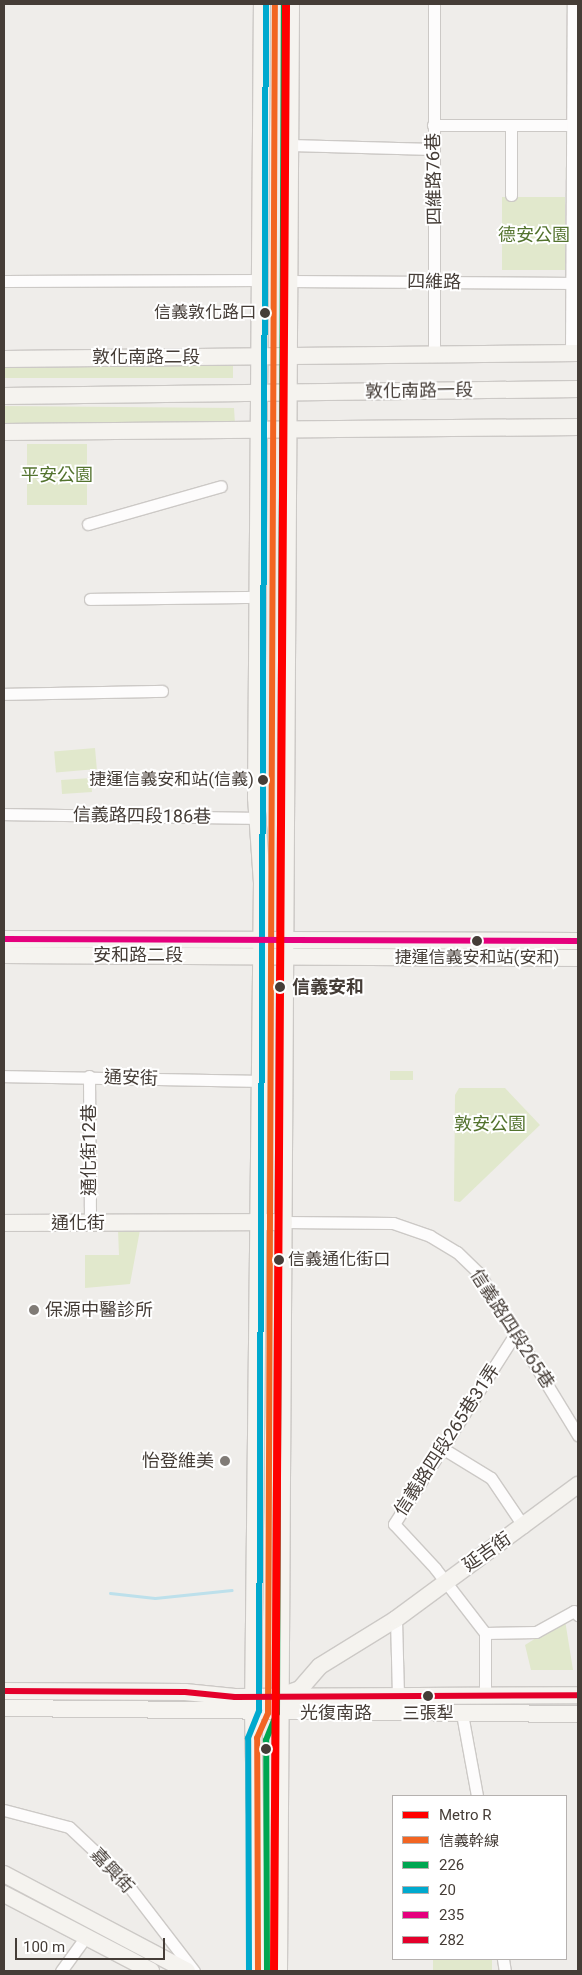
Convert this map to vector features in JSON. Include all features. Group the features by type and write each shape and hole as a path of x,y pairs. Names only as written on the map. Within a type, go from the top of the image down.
{"main road":[{"path":"262,4 261,430 256,818 272,948 284,1222 279,1971"},
{"path":"258,1971 254,1696 258,1081 272,948 288,430 291,4"},
{"name":"敦化南路一段","path":"289,356 575,353"},
{"name":"敦化南路二段","path":"4,359 289,356"},
{"name":"敦化南路一段","path":"261,392 578,389"},
{"name":"敦化南路二段","path":"4,396 261,392"},
{"name":"敦化南路一段","path":"288,430 578,427"},
{"path":"4,432 288,430"},
{"name":"安和路二段","path":"4,939 272,948"},
{"path":"272,948 578,941"},
{"path":"272,948 578,958"},
{"name":"安和路二段","path":"4,955 272,948"},
{"name":"通化街","path":"4,1223 152,1224 284,1222"},
{"name":"延吉街","path":"281,1696 300,1689 320,1666 396,1620 445,1581 524,1527 578,1485"},
{"name":"光復南路","path":"4,1691 254,1696 578,1695"},
{"name":"光復南路","path":"4,1708 254,1713 578,1714"},
{"path":"4,1874 186,1971"},
{"path":"4,1894 151,1971"}],"street":[{"name":"四維路76巷","path":"434,4 434,354"},
{"path":"573,4 572,125 575,353"},
{"path":"433,125 572,125"},
{"path":"511,125 511,195"},
{"path":"290,145 433,148"},
{"path":"4,280 261,280"},
{"name":"四維路","path":"289,281 575,283"},
{"path":"88,524 221,486"},
{"path":"90,599 259,597"},
{"path":"4,694 162,691"},
{"name":"信義路四段186巷","path":"4,814 256,818"},
{"name":"通安街","path":"4,1076 89,1076 258,1081"},
{"name":"通化街12巷","path":"89,1076 90,1223"},
{"name":"信義路四段265巷","path":"284,1222 382,1222 430,1236 479,1273 517,1331 578,1435"},
{"name":"信義路四段265巷31弄","path":"445,1581 394,1524 517,1331"},
{"path":"442,1448 491,1478 524,1527"},
{"path":"445,1581 484,1633 485,1695"},
{"path":"484,1633 536,1632 574,1611 578,1615"},
{"path":"396,1620 398,1695"},
{"path":"462,1714 477,1795"},
{"name":"嘉興街","path":"4,1810 69,1827 121,1876 194,1971"},
{"path":"61,1971 85,1938"}],"green space":[{"name":"德安公園","path":"502,197 565,197 565,270 502,270"},
{"path":"233,363 233,378 4,378 4,366"},
{"path":"4,406 234,408 235,424 4,428"},
{"name":"平安公園","path":"27,444 87,444 87,505 27,505"},
{"path":"95,748 97,769 56,772 54,752"},
{"path":"91,778 92,792 62,794 61,780"},
{"path":"390,1071 413,1071 413,1080 390,1080"},
{"name":"敦安公園","path":"459,1088 505,1088 540,1125 460,1202 454,1201 455,1095"},
{"path":"118,1230 140,1230 130,1284 85,1288 85,1255 119,1255"},
{"path":"565,1620 573,1670 531,1670 525,1645"},
{"path":"433,1960 492,1960 492,1971 433,1971"}],"waterway":[{"path":"110,1593 155,1598 232,1590"}],"metro line":[{"name":"R","path":"274,1971 286,4"}],"transit line":[{"name":"20","path":"249,1971 248,1738 259,1711 266,4"},
{"name":"信義幹線","path":"258,1971 257,1738 268,1713 275,4"},
{"name":"226","path":"267,1971 266,1740 277,1713 284,4"},
{"name":"235","path":"4,939 578,941"},
{"name":"282","path":"4,1691 185,1692 235,1697 578,1695"}],"place":[{"name":"信義敦化路口","path":"265,313"},
{"name":"捷運信義安和站(信義)","path":"263,780"},
{"name":"捷運信義安和站(安和)","path":"477,941"},
{"name":"信義安和","path":"280,987"},
{"name":"信義通化街口","path":"279,1260"},
{"name":"保源中醫診所","path":"34,1310"},
{"name":"怡登維美","path":"225,1461"},
{"name":"三張犁","path":"428,1696"}]}
